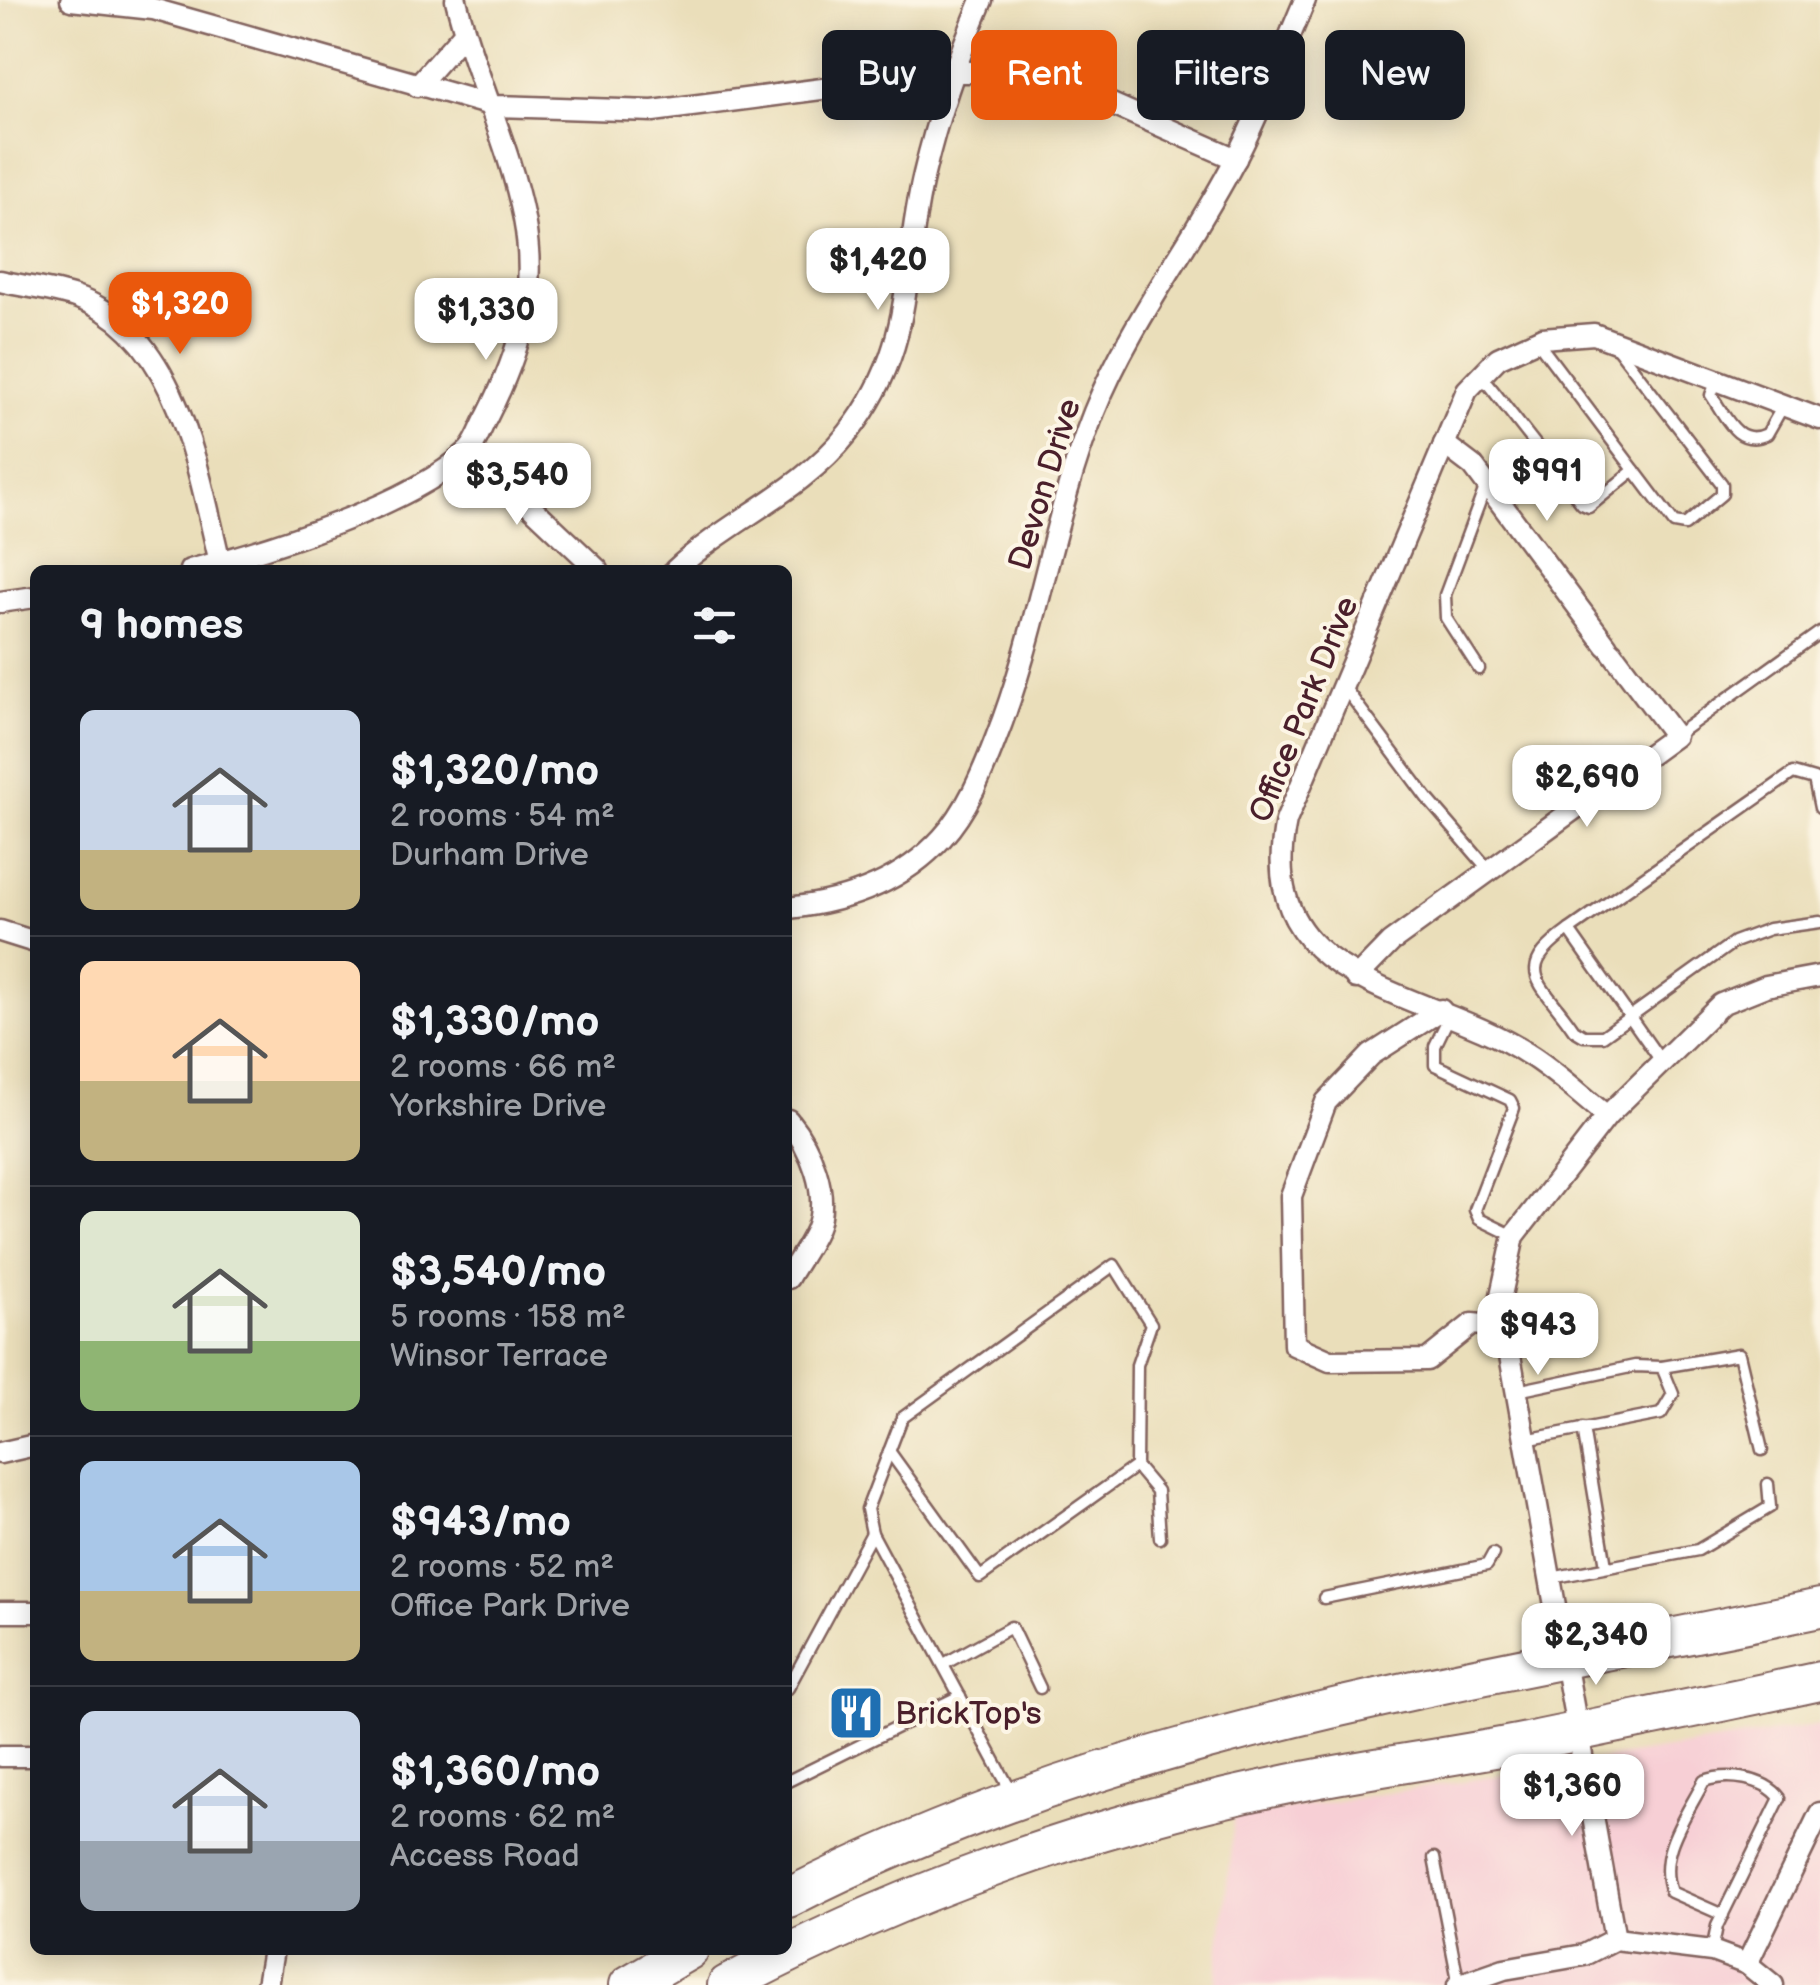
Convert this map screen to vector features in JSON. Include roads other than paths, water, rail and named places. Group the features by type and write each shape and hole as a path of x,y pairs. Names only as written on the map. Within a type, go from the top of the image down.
{"highway":[{"path":"792,1896 1016,1800 1237,1728 1565,1657 1820,1608"},
{"path":"792,1950 1038,1852 1278,1786 1820,1681"},
{"path":"629,1985 680,1955"},
{"path":"727,1985 783,1955"}],"street":[{"path":"71,0 152,9 494,106 653,110 952,72 1019,72 1100,99 1236,159"},
{"path":"209,565 364,511 416,487 470,449 516,360 529,280 524,220 494,106 464,32 456,0"},
{"path":"682,565 780,497 846,435 884,379 907,306 923,178 952,72 982,0"},
{"name":"Devon Drive","path":"792,908 834,903 904,872 944,836 982,774 1024,668 1069,486 1094,412 1124,347 1236,159 1305,0"},
{"path":"417,86 464,32"},
{"path":"0,282 77,298 111,316 154,360 185,421 220,562"},
{"name":"Office Park Drive","path":"1607,1116 1528,1054 1446,1012 1356,978 1319,954 1287,902 1278,859 1286,821 1468,390 1498,358 1536,340 1594,334 1820,418"},
{"path":"1356,978 1390,942 1674,736 1473,466 1444,444"},
{"path":"470,449 593,565"},
{"path":"0,602 30,599"},
{"path":"0,931 30,940"},
{"path":"1615,1939 1500,1300 1514,1236 1607,1116 1721,1004 1766,986 1820,976"},
{"path":"1446,1012 1371,1056 1326,1102 1291,1196 1294,1345 1330,1361 1427,1360 1472,1324 1503,1327"},
{"path":"792,1125 818,1176 818,1227 792,1271"},
{"path":"0,1453 30,1446"},
{"path":"0,1612 30,1612"},
{"path":"0,1756 30,1756"},
{"path":"1747,1964 1820,1813"},
{"path":"1459,1985 1504,1969 1584,1955 1615,1939 1712,1951 1747,1964 1772,1985"},
{"path":"268,1985 271,1955"}],"lane":[{"path":"1536,340 1674,523 1685,525 1722,494 1722,484 1612,340"},
{"path":"1482,375 1582,504 1589,507 1634,470"},
{"path":"1717,380 1712,395 1736,432 1747,438 1767,434 1783,405"},
{"path":"1479,669 1446,618 1445,595 1486,484"},
{"path":"1674,736 1820,632"},
{"path":"1342,685 1427,798 1488,870"},
{"path":"1820,808 1814,779 1793,772 1569,930 1535,959 1534,973 1574,1030 1584,1036 1602,1036 1734,942 1769,929 1820,922"},
{"path":"1569,930 1662,1062"},
{"path":"1446,1012 1435,1046 1436,1065 1510,1100 1514,1108 1474,1210 1478,1219 1514,1236"},
{"path":"1016,1800 872,1533 867,1509 902,1418 1114,1265 1150,1324 1138,1364 1136,1466 1157,1491 1160,1538"},
{"path":"1515,1392 1739,1354 1762,1450"},
{"path":"1524,1440 1660,1414 1673,1394 1662,1368"},
{"path":"1583,1428 1606,1566"},
{"path":"889,1451 980,1577 1136,1466"},
{"path":"1550,1578 1698,1550 1770,1507 1768,1484"},
{"path":"792,1681 872,1533"},
{"path":"1324,1598 1488,1565 1493,1554"},
{"path":"944,1664 1011,1628 1040,1688"},
{"path":"792,1780 960,1696"},
{"path":"1712,1951 1723,1914 1780,1798 1774,1790 1722,1775 1704,1781 1666,1858 1664,1874 1671,1892 1723,1914"},
{"path":"1434,1858 1459,1985"}],"place":[{"name":"BrickTop's","path":"856,1713"}]}
